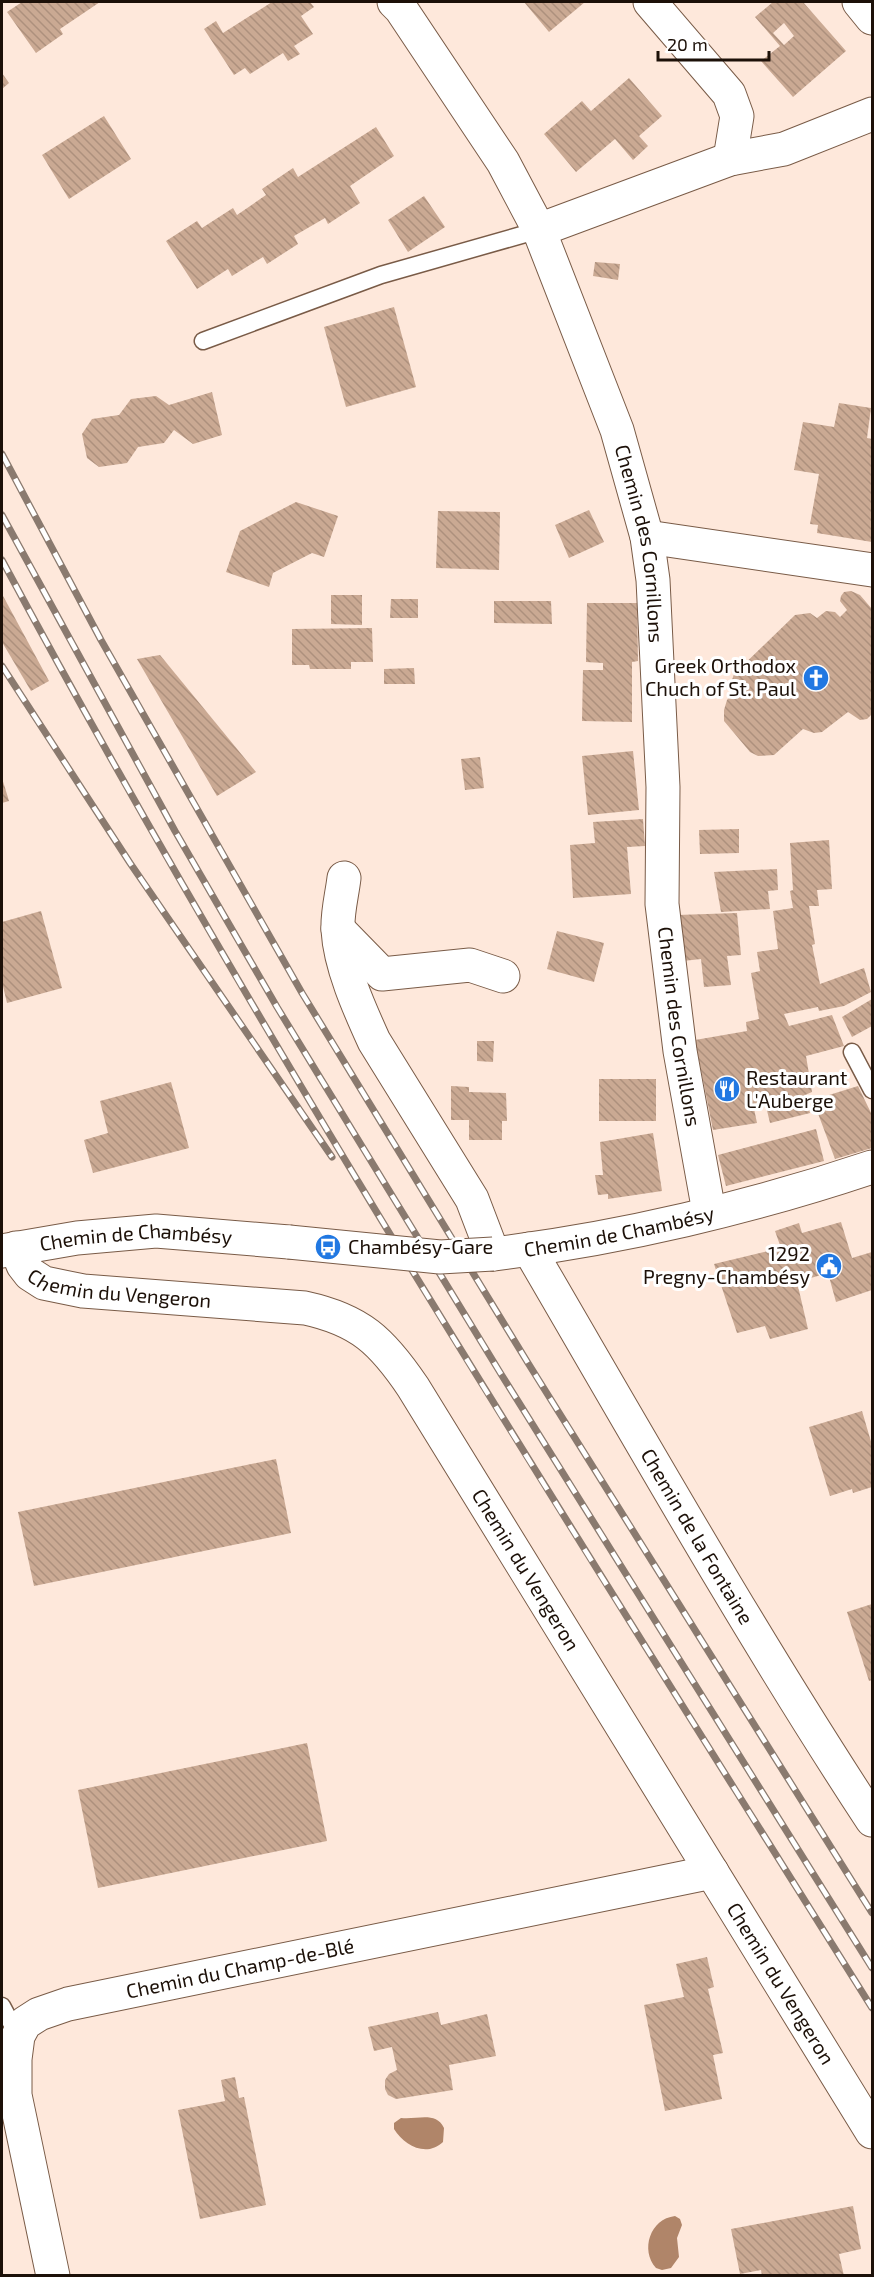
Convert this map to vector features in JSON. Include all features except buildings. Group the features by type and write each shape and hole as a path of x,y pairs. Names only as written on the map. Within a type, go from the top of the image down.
{"street":[{"name":"Chemin des Cornillons","path":"394,2 401,9 503,162 539,230 617,430 647,537 653,580 663,776 662,904 680,1051 710,1212"},
{"path":"650,2 729,94 736,116 730,159"},
{"path":"859,2 873,18"},
{"path":"539,230 730,159 784,148 873,114"},
{"path":"647,537 873,570"},
{"path":"344,878 338,929 346,970 362,1015 374,1041 472,1199 493,1254"},
{"path":"338,929 382,974 470,965 503,976"},
{"name":"Chemin de Chambésy","path":"9,1249 77,1238 156,1231 440,1257 493,1254 608,1235 710,1212 807,1189 873,1167"},
{"name":"Chemin du Vengeron","path":"9,1249 30,1274 44,1283 83,1291 305,1308 334,1316 371,1336 397,1363 413,1387 873,2132"},
{"name":"Chemin de la Fontaine","path":"529,1249 661,1478 830,1756 873,1820"},
{"name":"Chemin du Champ-de-Blé","path":"18,2036 25,2023 39,2014 68,2004 712,1872"},
{"path":"18,2036 15,2059 15,2095 53,2276"}],"lane":[{"path":"203,341 381,275 539,230"},
{"path":"852,1052 873,1090"},
{"path":"2,2006 18,2036"}],"shaded area":[{"path":"425,2117 436,2120 444,2128 443,2142 430,2149 416,2148 409,2144 394,2129 394,2123 401,2118"},
{"path":"675,2216 680,2219 682,2225 677,2238 679,2257 671,2268 662,2270 656,2268 651,2261 648,2244 650,2236 659,2223"}],"railway":[{"path":"2,454 101,640 302,993 528,1363 872,1913"},
{"path":"2,515 175,831 277,1007 501,1374 872,1968"},
{"path":"2,560 208,929 316,1111 425,1292 872,2008"},
{"path":"2,666 130,863 332,1157"}],"place":[{"name":"Greek Orthodox Chuch of St. Paul","path":"816,678"},
{"name":"Restaurant L'Auberge","path":"727,1089"},
{"name":"Chambésy-Gare","path":"328,1247"},
{"name":"1292 Pregny-Chambésy","path":"829,1266"}]}
